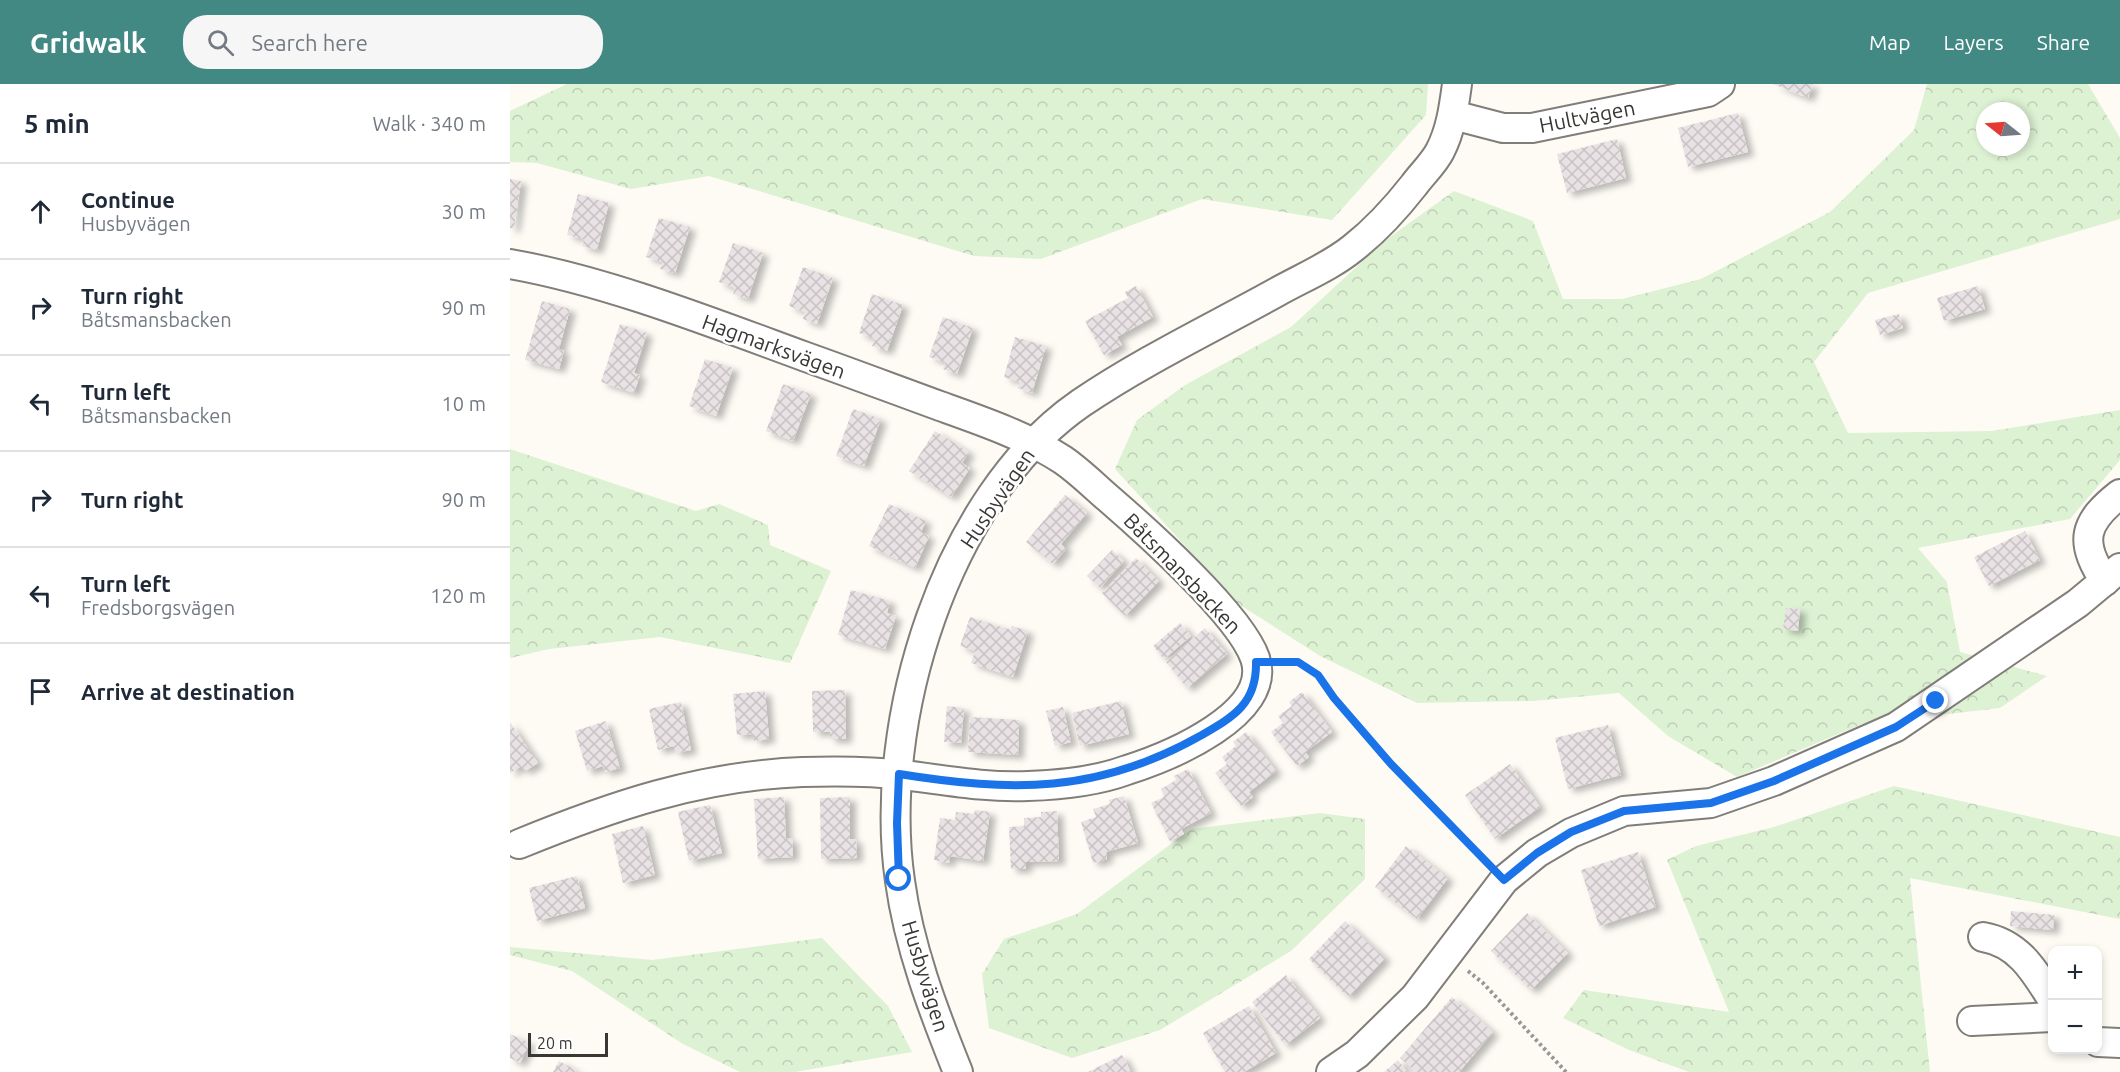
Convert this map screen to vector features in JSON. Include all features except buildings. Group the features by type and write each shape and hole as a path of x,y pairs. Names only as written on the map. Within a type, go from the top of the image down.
{"street":[{"name":"Husbyvägen","path":"958,1072 935,1015 913,945 899,879 897,823 905,705 932,612 949,573 976,522 1034,443 1078,405 1120,378 1351,250 1392,213 1440,152 1453,116 1457,84"},
{"name":"Hultvägen","path":"1453,116 1503,128 1532,128 1708,92 1720,84"},
{"name":"Hagmarksvägen","path":"510,264 636,297 988,423 1034,443"},
{"name":"Båtsmansbacken","path":"1034,443 1066,462 1135,521 1229,618 1246,639 1256,662"},
{"path":"1331,1072 1357,1054 1415,997 1504,880 1537,853 1571,832 1624,811 1711,803 1774,781 1896,727 2049,623 2112,574 2092,562 2087,549 2088,535 2092,521 2100,509 2120,494"},
{"path":"519,844 599,811 665,791 731,779 802,772 899,774 962,784 1026,786 1074,782 1125,771 1176,750 1223,723 1244,706 1253,692 1256,662"},
{"path":"1983,937 1998,940 2022,955 2048,993"},
{"path":"1972,1021 2048,1017"},
{"path":"2102,1042 2120,1043"}],"path":[{"path":"1256,662 1298,662 1318,675 1334,698 1391,764 1504,880"},
{"path":"1446,954 1483,983 1566,1072"}],"green space":[{"path":"567,84 1428,84 1426,115 1332,220 1202,199 1041,259 974,256 709,176 631,189 537,163 510,162 510,111"},
{"path":"1927,84 2088,84 2120,138 2120,219 1868,293 1814,362 1848,433 1992,431 2120,410 2120,460 2070,519 1918,548 1947,582 1960,652 2047,676 2000,708 1862,724 1737,777 1668,736 1619,693 1533,701 1417,703 1320,656 1237,603 1115,469 1137,420 1185,385 1291,327 1387,239 1454,191 1533,221 1563,299 1622,299 1701,279 1830,212 1914,130"},
{"path":"510,449 696,511 719,504 768,525 770,545 831,571 790,663 660,637 549,649 510,658"},
{"path":"1894,786 2120,837 2120,919 1910,878 1930,1072 1689,1072 1629,1050 1563,1018 1584,990 1729,1012 1667,860 1696,846 1774,827"},
{"path":"1320,813 1365,819 1365,879 1291,951 1160,1030 1072,1058 989,1028 982,974 1004,939 1077,914 1191,829"},
{"path":"822,938 888,1006 912,1052 795,1072 740,1072 683,1044 572,971 510,955 510,947 652,960"}],"route":[{"path":"899,879 897,823 899,774 962,784 1026,786 1074,782 1125,771 1176,750 1223,723 1244,706 1253,692 1257,674 1256,662 1298,662 1318,675 1334,698 1391,764 1504,880 1537,853 1571,832 1624,811 1711,803 1774,781 1896,727 1936,701"}]}
